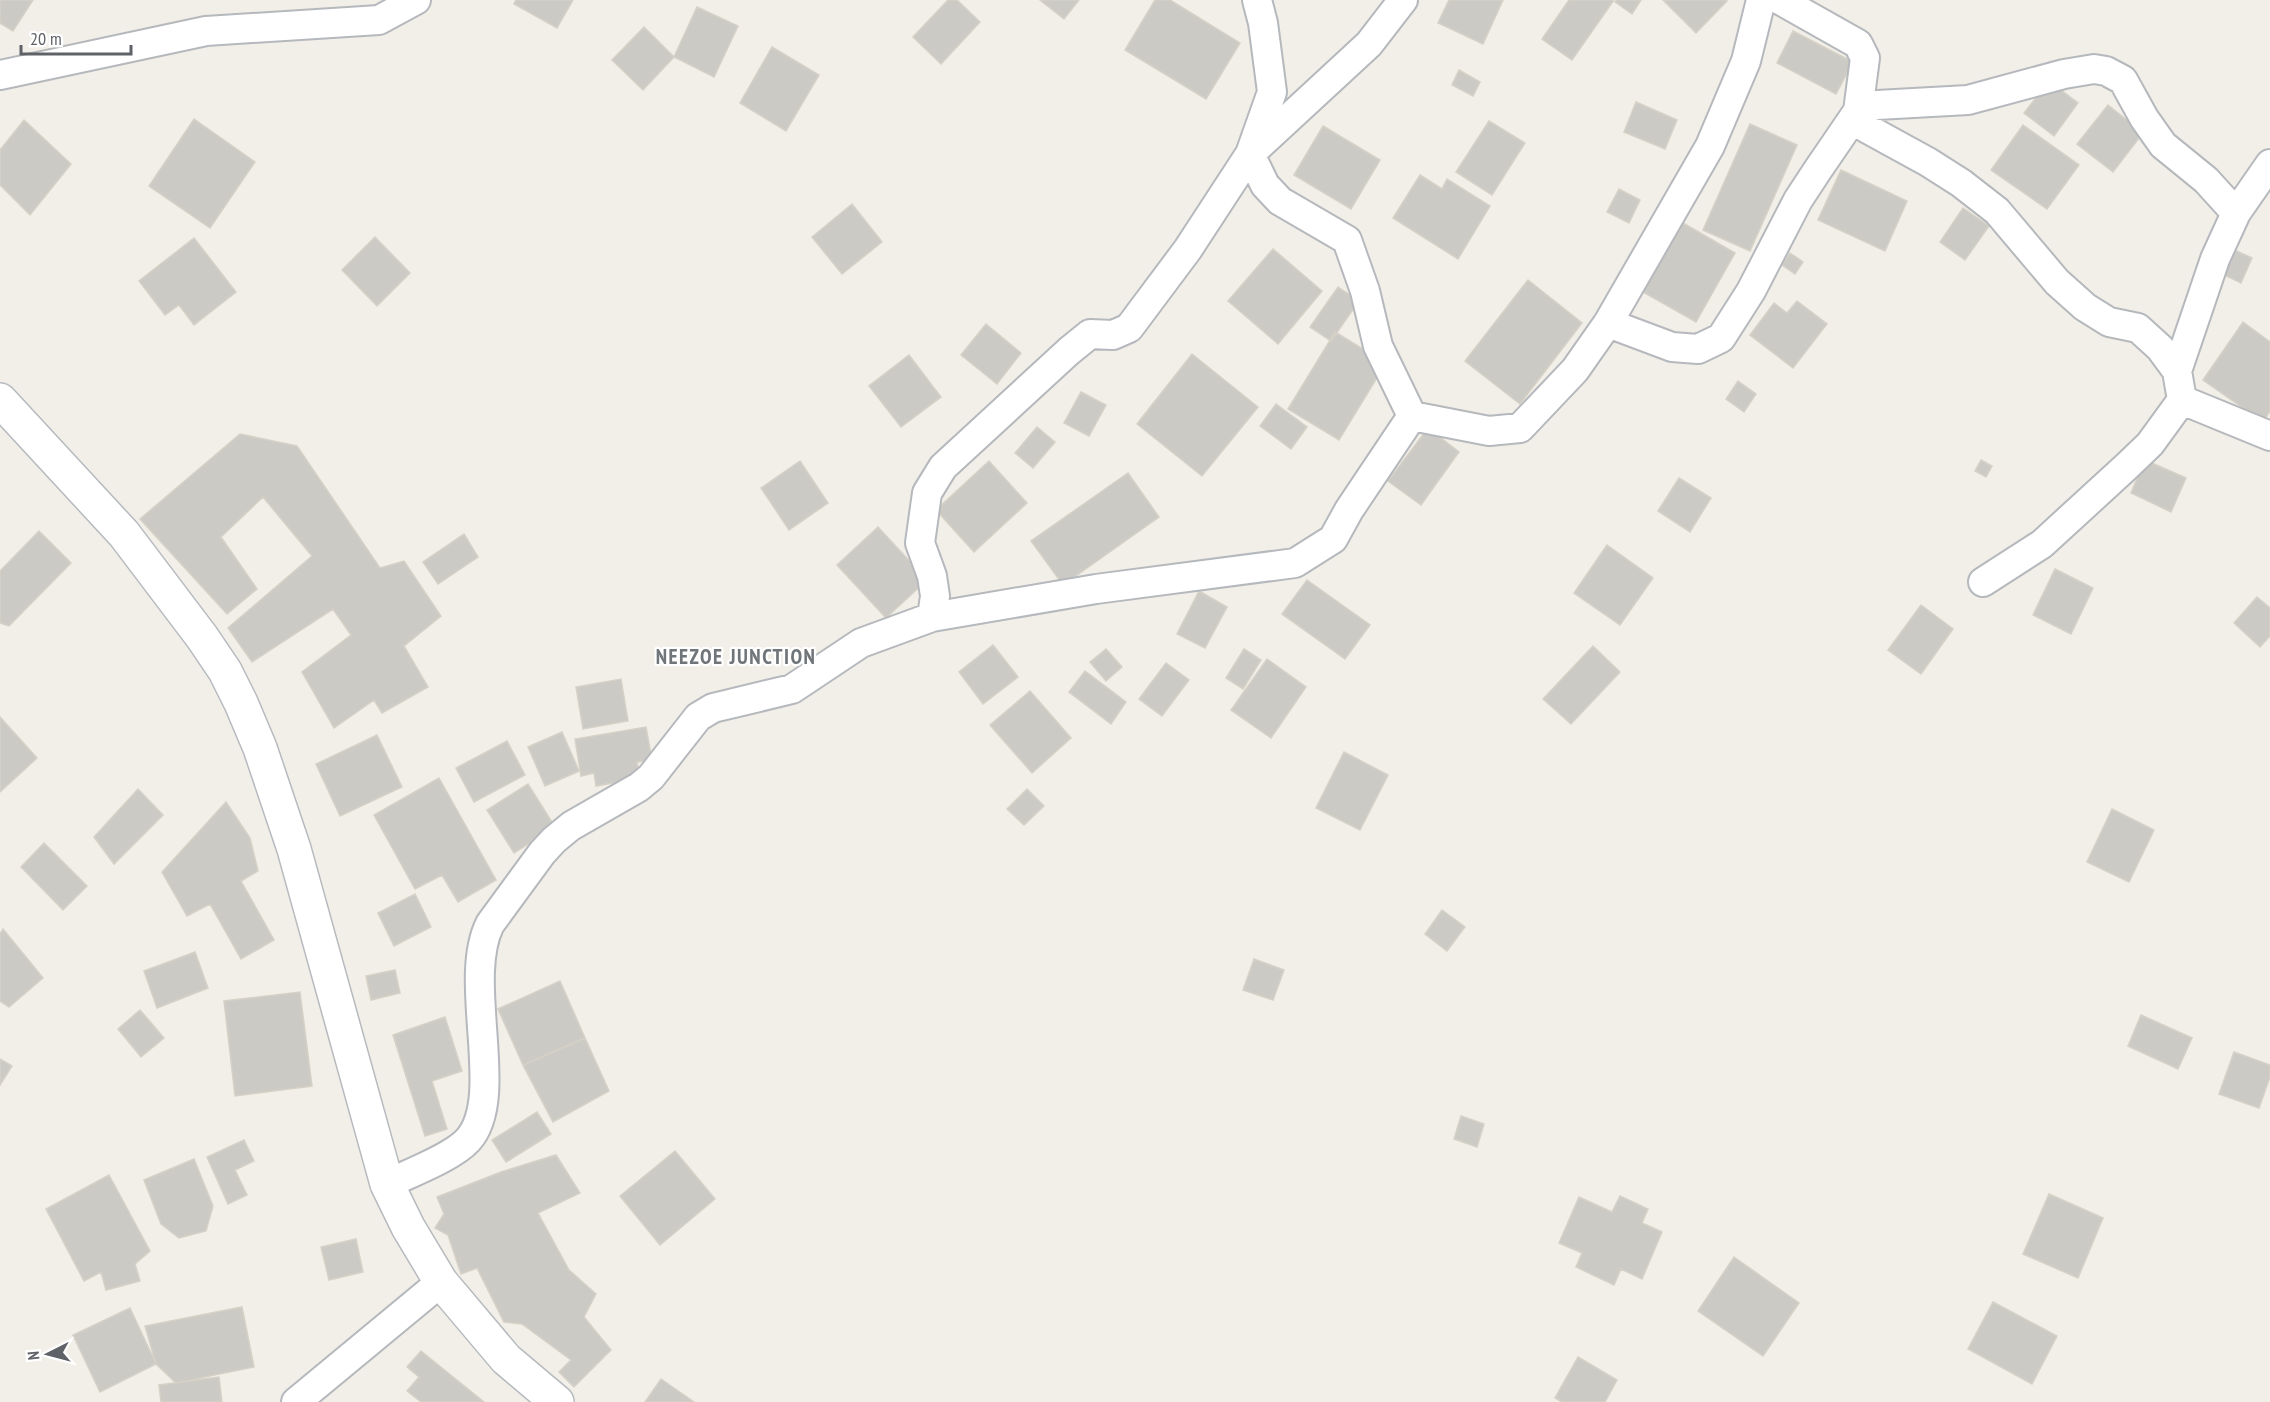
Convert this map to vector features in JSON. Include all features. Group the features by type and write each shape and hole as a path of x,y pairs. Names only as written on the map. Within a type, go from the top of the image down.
{"street":[{"path":"0,75 206,31 379,20 416,0"},
{"path":"932,617 935,596 932,576 920,543 927,493 943,468 1090,334 1113,335 1129,328 1188,249 1250,154 1272,92 1263,22 1257,0"},
{"path":"1250,154 1369,44 1403,0"},
{"path":"1412,416 1488,431 1520,428 1575,370 1608,323 1710,146 1746,61 1761,0"},
{"path":"1608,323 1672,347 1698,349 1721,338 1751,291 1798,200 1858,111 1865,58 1858,44 1780,0"},
{"path":"1858,111 1877,105 1968,100 2064,74 2094,69 2106,71 2123,80 2163,146 2206,180 2236,213"},
{"path":"1858,111 1866,128 1928,162 1961,183 1997,211 2057,282 2085,308 2109,322 2138,328 2160,348 2177,371 2182,400 2150,444 2042,544 1983,582"},
{"path":"1250,154 1265,185 1280,201 1347,240 1365,291 1378,346 1412,416"},
{"path":"2177,371 2215,259 2236,213 2270,164"},
{"path":"0,400 124,534 225,671 260,748 294,849 387,1184 408,1227 441,1282 506,1359 557,1402"},
{"path":"2182,400 2270,436"},
{"path":"387,1184 458,1149 476,1128 484,1096 480,960 484,936 490,924 554,840 571,826 639,787 651,777 698,717 713,708 792,689 861,643 932,617 1096,589 1295,563 1333,539 1349,510 1412,416"},
{"path":"296,1402 441,1282"}],"building":[{"path":"0,0 33,0 13,31 0,23"},
{"path":"516,0 573,0 557,28 514,4"},
{"path":"948,0 957,0 980,22 941,64 913,37"},
{"path":"1040,0 1079,0 1064,19"},
{"path":"1155,0 1170,0 1240,43 1206,99 1125,50"},
{"path":"1449,0 1503,0 1483,44 1438,23"},
{"path":"1569,0 1614,0 1572,60 1542,39"},
{"path":"1617,0 1641,0 1632,14 1615,2"},
{"path":"1663,0 1726,0 1727,1 1696,33"},
{"path":"697,7 738,26 714,77 674,57"},
{"path":"644,27 674,57 643,90 612,60"},
{"path":"1793,31 1853,62 1836,94 1777,63"},
{"path":"772,47 819,75 786,131 740,103"},
{"path":"1459,70 1480,82 1473,96 1452,85"},
{"path":"2049,81 2078,103 2054,136 2024,113"},
{"path":"1636,102 1677,120 1665,149 1624,132"},
{"path":"2108,105 2143,133 2113,172 2077,144"},
{"path":"194,119 255,162 210,228 149,186"},
{"path":"24,120 71,164 30,215 0,185 0,150"},
{"path":"1489,121 1525,143 1492,195 1456,172"},
{"path":"1750,124 1797,145 1750,251 1703,230"},
{"path":"2023,125 2079,165 2047,209 1991,170"},
{"path":"1323,126 1380,160 1351,209 1294,175"},
{"path":"1841,170 1907,201 1885,251 1818,220"},
{"path":"1420,175 1442,189 1447,179 1490,206 1458,259 1393,218"},
{"path":"1619,189 1640,200 1629,223 1607,212"},
{"path":"852,204 882,242 842,274 812,237"},
{"path":"1963,208 1989,226 1965,260 1940,242"},
{"path":"1683,223 1735,253 1696,322 1643,292"},
{"path":"375,237 410,273 377,306 342,270"},
{"path":"194,238 236,292 194,325 179,305 165,315 139,281"},
{"path":"2230,248 2252,258 2241,283 2220,273"},
{"path":"1273,249 1322,291 1278,344 1228,301"},
{"path":"1790,253 1803,262 1795,274 1782,265"},
{"path":"1528,280 1582,323 1520,404 1465,361"},
{"path":"1338,287 1359,301 1331,341 1310,327"},
{"path":"1797,301 1827,324 1793,368 1750,335 1774,303 1787,313"},
{"path":"2243,322 2270,342 2270,411 2263,422 2203,380"},
{"path":"986,324 1021,353 997,384 961,355"},
{"path":"1335,332 1386,363 1339,440 1288,409"},
{"path":"1192,354 1258,407 1202,476 1137,424"},
{"path":"909,355 941,397 901,427 869,386"},
{"path":"1738,381 1756,394 1744,412 1726,399"},
{"path":"1081,392 1106,405 1089,436 1064,423"},
{"path":"1276,404 1307,427 1291,449 1260,426"},
{"path":"1037,427 1055,442 1033,468 1015,453"},
{"path":"1428,428 1459,452 1421,505 1388,481"},
{"path":"240,434 297,446 380,568 404,561 441,616 404,646 428,687 382,713 374,700 334,728 302,672 351,635 333,609 252,662 228,628 312,556 263,497 221,537 257,589 227,614 140,519"},
{"path":"1981,460 1992,466 1986,477 1975,471"},
{"path":"2145,460 2186,478 2171,512 2131,493"},
{"path":"800,461 828,503 789,530 761,488"},
{"path":"989,461 1027,503 974,552 936,510"},
{"path":"1128,473 1159,517 1063,585 1031,541"},
{"path":"1679,478 1711,498 1690,532 1658,511"},
{"path":"878,527 927,580 886,618 837,565"},
{"path":"39,531 71,563 9,626 0,623 0,571"},
{"path":"464,534 478,557 438,584 423,562"},
{"path":"1607,545 1653,578 1620,625 1574,593"},
{"path":"2055,569 2093,588 2071,634 2033,615"},
{"path":"1307,580 1370,625 1345,659 1282,614"},
{"path":"1199,591 1227,607 1205,648 1177,634"},
{"path":"2257,597 2270,608 2270,636 2260,647 2234,623"},
{"path":"1921,605 1953,629 1921,674 1888,650"},
{"path":"993,645 1018,677 983,704 959,672"},
{"path":"1593,646 1620,672 1571,724 1543,699"},
{"path":"1106,649 1122,667 1106,681 1090,662"},
{"path":"1244,649 1261,660 1243,689 1226,678"},
{"path":"1267,659 1306,687 1271,738 1231,710"},
{"path":"1166,663 1189,680 1162,716 1139,699"},
{"path":"1085,671 1126,702 1111,724 1069,692"},
{"path":"621,679 628,721 583,729 576,687"},
{"path":"1030,691 1071,738 1032,773 990,725"},
{"path":"0,717 37,758 0,792"},
{"path":"646,727 652,760 637,762 640,778 596,786 594,773 581,776 575,739"},
{"path":"562,732 579,771 545,786 528,747"},
{"path":"377,735 402,787 340,816 316,764"},
{"path":"507,741 525,775 474,802 456,768"},
{"path":"1344,752 1388,775 1360,830 1316,808"},
{"path":"439,778 496,880 458,902 442,875 415,889 374,815"},
{"path":"528,784 555,827 514,853 487,810"},
{"path":"138,789 163,815 114,864 94,837"},
{"path":"1027,789 1044,806 1024,825 1007,809"},
{"path":"226,802 250,838 258,871 241,881 274,940 241,959 210,904 187,916 162,872"},
{"path":"2112,809 2154,830 2129,882 2087,862"},
{"path":"44,843 87,886 63,910 21,867"},
{"path":"415,894 431,927 394,946 378,913"},
{"path":"1442,910 1465,927 1447,951 1425,934"},
{"path":"3,929 43,978 9,1007 0,1001 0,934"},
{"path":"195,952 208,988 157,1008 144,971"},
{"path":"1254,959 1284,970 1273,1000 1243,990"},
{"path":"395,970 400,993 371,1000 366,976"},
{"path":"560,981 585,1038 523,1065 498,1009"},
{"path":"300,992 312,1086 235,1096 224,1001"},
{"path":"140,1010 164,1038 141,1057 118,1029"},
{"path":"2141,1015 2192,1038 2178,1069 2128,1046"},
{"path":"445,1017 462,1071 432,1081 447,1129 425,1136 393,1035"},
{"path":"585,1038 609,1091 553,1122 523,1065"},
{"path":"2234,1052 2270,1065 2270,1077 2259,1108 2219,1094"},
{"path":"0,1059 12,1066 0,1085"},
{"path":"537,1112 551,1134 506,1162 492,1140"},
{"path":"1461,1116 1484,1124 1477,1147 1454,1139"},
{"path":"244,1140 254,1161 235,1170 247,1195 228,1204 207,1157"},
{"path":"675,1151 715,1199 660,1245 620,1196"},
{"path":"556,1155 580,1193 538,1213 569,1270 596,1294 584,1317 611,1350 574,1387 559,1372 571,1360 522,1324 504,1322 477,1268 461,1274 448,1235 435,1228 444,1214 437,1197 501,1172"},
{"path":"194,1159 213,1206 206,1231 179,1238 161,1224 144,1180"},
{"path":"109,1175 150,1251 135,1264 140,1281 106,1290 101,1272 84,1281 46,1209"},
{"path":"2049,1194 2103,1218 2078,1278 2023,1254"},
{"path":"1620,1196 1648,1209 1642,1223 1662,1232 1642,1279 1621,1269 1614,1285 1576,1267 1582,1253 1559,1243 1579,1197 1612,1212"},
{"path":"356,1239 363,1272 329,1280 321,1247"},
{"path":"1734,1257 1799,1303 1763,1356 1698,1311"},
{"path":"1993,1302 2057,1336 2032,1384 1968,1349"},
{"path":"242,1307 254,1367 176,1383 156,1364 145,1326"},
{"path":"130,1308 156,1364 100,1392 73,1335"},
{"path":"421,1351 484,1402 421,1402 407,1391 419,1377 407,1367"},
{"path":"1578,1357 1617,1380 1605,1402 1562,1402 1555,1398"},
{"path":"219,1377 222,1402 161,1402 159,1385"},
{"path":"661,1379 694,1402 645,1402"}],"district":[{"name":"NEEZOE JUNCTION","path":"736,657"}]}
